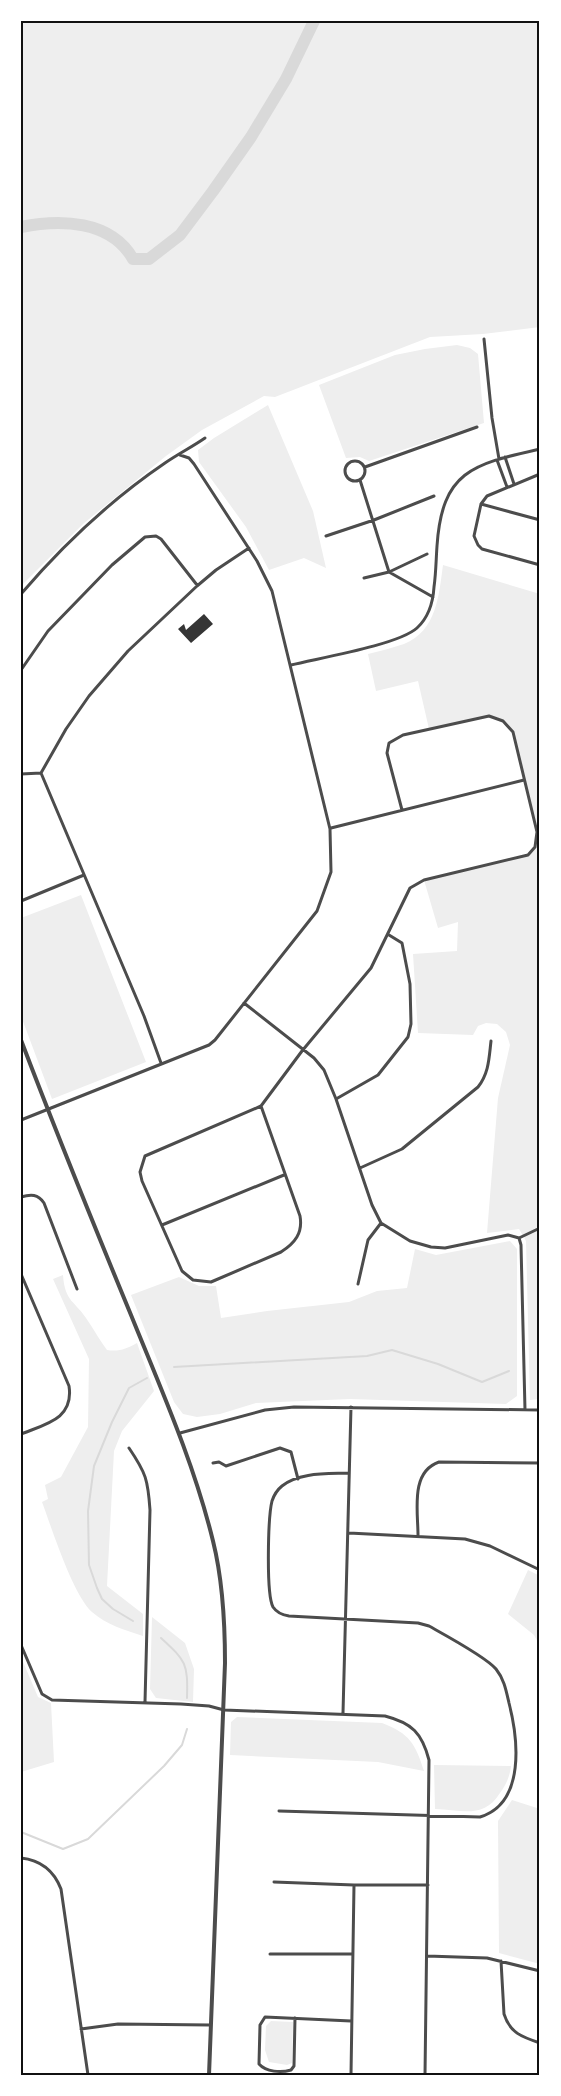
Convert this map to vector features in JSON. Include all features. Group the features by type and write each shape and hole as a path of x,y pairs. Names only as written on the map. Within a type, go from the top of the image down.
{"street":[{"path":"484,339 498,459 507,487"},
{"path":"365,467 477,427"},
{"path":"21,594 68,544 105,510 152,473 205,438"},
{"path":"291,665 396,640 416,630 430,610 437,571 437,545 443,508 451,488 465,473 498,459 540,449"},
{"path":"21,1120 212,1043 317,911 331,872 330,829 272,591 249,548 194,464 189,458 180,455"},
{"path":"505,457 514,484"},
{"path":"355,460 365,467 364,475 360,480 353,481 348,478 345,469 355,460"},
{"path":"539,475 488,496 481,504 474,536 478,546 482,549 540,565"},
{"path":"360,480 389,572 433,597"},
{"path":"326,536 434,496"},
{"path":"481,504 540,520"},
{"path":"21,670 48,631 112,565 145,537 156,536 161,539 197,586"},
{"path":"40,773 89,696 128,651 197,586 249,548"},
{"path":"364,578 389,572 427,554"},
{"path":"261,1106 300,1216 298,1237 281,1252 211,1282 199,1281 182,1271 142,1180 140,1172 144,1156 261,1106 302,1051 371,968 410,888 424,880 528,855 535,847 537,832 513,732 503,721 489,716 403,735 389,743 387,753 402,810"},
{"path":"21,774 40,773"},
{"path":"40,773 144,1016 161,1063"},
{"path":"330,829 524,780"},
{"path":"21,901 84,875"},
{"path":"336,1099 378,1075 408,1037 411,1024 406,959 402,943 389,935"},
{"path":"244,1003 320,1064 336,1099 372,1205 381,1223 410,1241 445,1248 508,1235 519,1238 540,1228"},
{"path":"21,1040 180,1433 213,1542 219,1574 225,1631 224,1710 209,2075"},
{"path":"360,1168 402,1149 478,1088 487,1071 491,1041"},
{"path":"162,1225 284,1175"},
{"path":"21,1197 36,1196 44,1203 77,1289"},
{"path":"358,1284 368,1240 381,1223"},
{"path":"519,1238 525,1410"},
{"path":"21,1274 69,1386 71,1399 67,1409 55,1419 21,1434"},
{"path":"180,1433 265,1410 309,1406 540,1410"},
{"path":"343,1713 351,1407"},
{"path":"129,1448 142,1468 149,1493 145,1702"},
{"path":"213,1463 219,1462 226,1466 280,1448 287,1449 291,1452 298,1479"},
{"path":"418,1536 419,1486 423,1473 433,1464 439,1462 540,1462"},
{"path":"279,1811 480,1817 492,1812 509,1791 515,1771 516,1737 503,1679 494,1666 429,1626 407,1621 285,1616 276,1611 273,1606 269,1595 272,1499 281,1487 298,1479 349,1473"},
{"path":"348,1533 478,1541 540,1570"},
{"path":"21,1645 36,1684 46,1697 52,1700 145,1702 209,1706 224,1710 385,1716 401,1720 420,1735 426,1746 429,1760 425,2075"},
{"path":"21,1858 42,1864 57,1878 61,1889 88,2075"},
{"path":"274,1882 428,1885"},
{"path":"351,2075 354,1885"},
{"path":"270,1954 352,1954"},
{"path":"427,1956 487,1958 540,1971"},
{"path":"501,1961 506,2022 516,2034 540,2043"},
{"path":"295,2018 294,2066 291,2070 277,2071 262,2068 259,2064 260,2025 265,2017 295,2018 351,2021"},
{"path":"81,2029 118,2024 210,2025"}],"shaded area":[{"path":"21,21 540,21 540,327 483,334 430,337 275,397 264,396 202,430 166,456 83,524 21,586"},
{"path":"457,345 470,348 478,354 484,423 369,461 360,457 346,458 319,385 395,355"},
{"path":"268,405 313,511 326,568 304,558 269,570 246,527 199,462 198,450"},
{"path":"443,565 540,594 540,1399 530,1400 526,1241 519,1229 487,1233 498,1098 510,1045 506,1032 497,1024 486,1023 478,1026 473,1035 418,1033 413,954 457,951 458,922 438,928 424,880 528,855 535,847 537,832 513,732 503,721 489,716 429,729 418,681 376,691 368,654 404,644 423,630 430,621 438,599"},
{"path":"81,895 146,1062 52,1099 21,1016 21,918"},
{"path":"510,1241 517,1249 517,1396 506,1404 350,1399 256,1403 220,1414 197,1417 183,1414 174,1402 131,1295 179,1277 199,1286 216,1286 221,1318 349,1302 377,1291 407,1288 415,1249 436,1255"},
{"path":"63,1275 68,1296 107,1350 122,1350 137,1343 154,1391 122,1431 114,1451 107,1586 143,1614 143,1636 116,1627 92,1612 85,1604 64,1561 42,1502 48,1499 45,1485 61,1477 88,1427 89,1359 53,1279"},
{"path":"528,1570 540,1576 540,1646 534,1635 508,1614"},
{"path":"152,1617 185,1643 194,1669 193,1702 156,1698 150,1689"},
{"path":"21,1657 38,1697 51,1703 54,1762 21,1772"},
{"path":"237,1717 382,1723 399,1731 410,1741 418,1753 424,1771 378,1762 230,1755 231,1722"},
{"path":"434,1765 511,1766 506,1784 494,1801 480,1810 463,1811 435,1809"},
{"path":"512,1800 540,1809 540,1964 499,1953 498,1821"},
{"path":"271,2021 293,2022 292,2063 287,2065 269,2062 265,2050 266,2026"}],"building":[{"path":"204,614 213,624 191,643 178,629 184,624 186,630"}],"waterway":[{"path":"21,227 52,223 83,225 112,236 133,259 149,259 180,235 251,137 286,79 314,21"},
{"path":"174,1367 367,1356 392,1350 438,1364 482,1382 509,1371"},
{"path":"133,1621 102,1599 97,1588 89,1565 88,1511 94,1466 112,1422 129,1388 147,1378"},
{"path":"161,1638 176,1652 184,1664 187,1677 187,1698"},
{"path":"21,1832 63,1849 88,1839 164,1766 182,1745 187,1729"}]}
